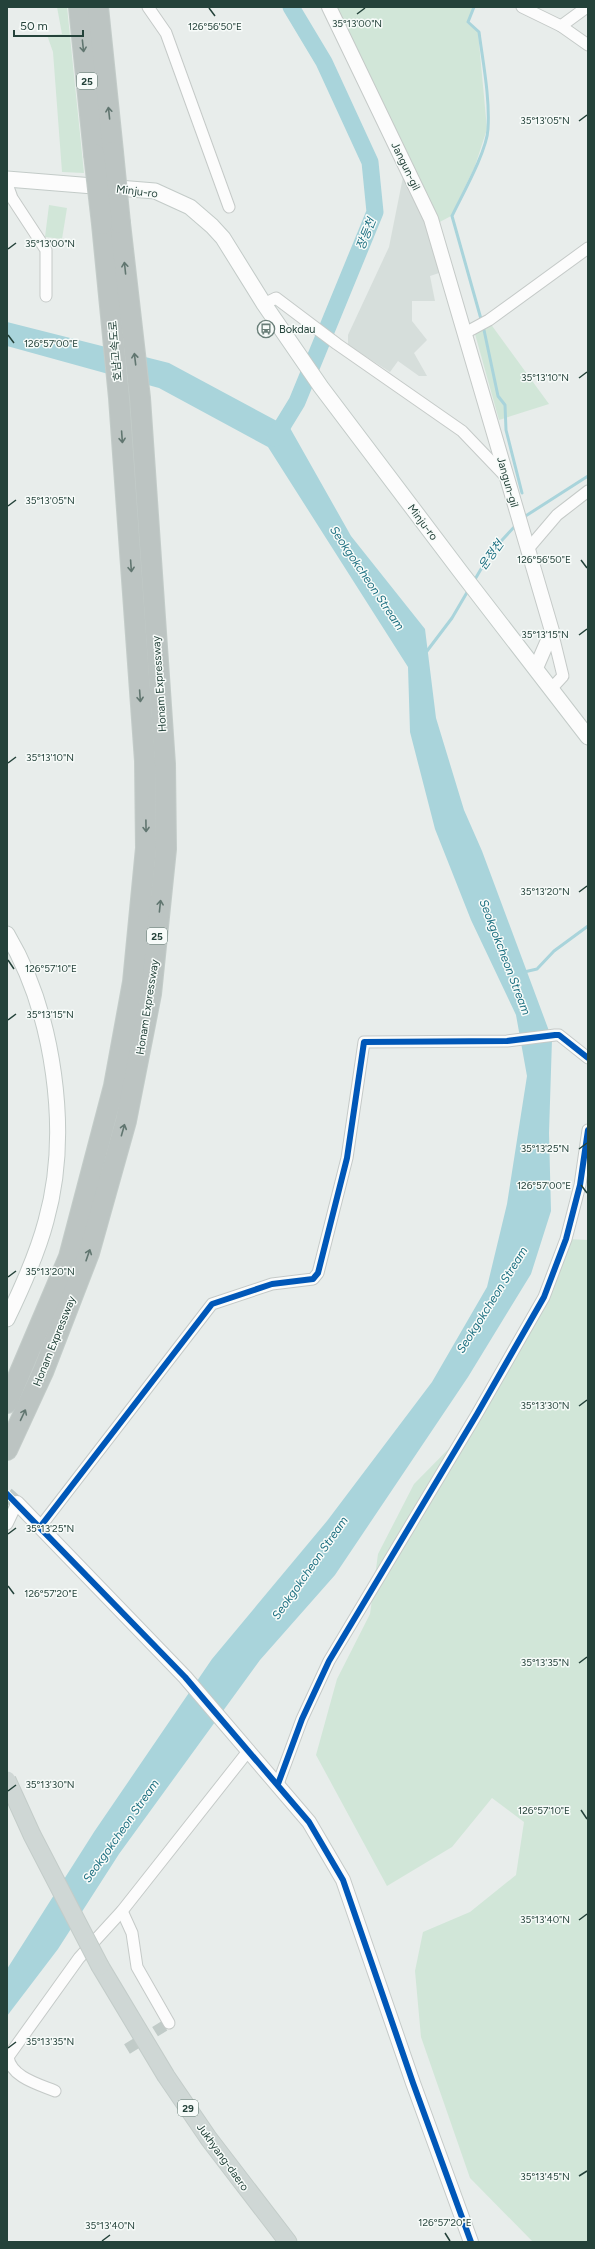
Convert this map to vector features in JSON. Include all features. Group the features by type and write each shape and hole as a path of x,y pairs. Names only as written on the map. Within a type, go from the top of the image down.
{"highway":[{"name":"25","path":"79,7 104,153"},
{"name":"25","path":"98,7 104,153 120,305"},
{"name":"호남고속도로","path":"119,398 120,305"},
{"name":"호남고속도로","path":"120,305 140,398"},
{"name":"Honam Expressway","path":"7,1403 69,1258 114,1086 133,982 146,848 145,761 119,398"},
{"name":"Honam Expressway","path":"7,1450 43,1372 89,1253 126,1121 151,994 166,849 165,771 140,398"}],"main road":[{"name":"Minju-ro","path":"7,179 155,191 179,201 202,215 223,238 264,304 321,387 588,737"},
{"path":"7,934 32,986 47,1036 53,1066 57,1136 53,1184 46,1220 36,1252 7,1319"},
{"name":"Jukhyang-daero","path":"7,1780 32,1835 100,1966 166,2076 209,2139 288,2242"}],"street":[{"path":"148,7 166,33 229,207"},
{"name":"Jangun-gil","path":"329,7 432,219 552,631 562,676 551,689"},
{"path":"522,7 561,26 588,46"},
{"path":"561,26 587,7"},
{"path":"7,184 12,198 46,250 46,296"},
{"path":"465,333 489,320 588,248"},
{"path":"264,304 276,298 337,344 462,432 507,478"},
{"path":"526,544 556,515 588,491"},
{"path":"536,668 552,631"},
{"path":"40,1527 212,1304 272,1284 313,1279 318,1273 347,1158 364,1042 515,1040 559,1035 588,1058"},
{"path":"278,1784 302,1719 329,1661 477,1414 544,1297 566,1239 580,1185 588,1130"},
{"path":"7,1524 17,1503 185,1677 309,1822 343,1880 413,2084 471,2242"},
{"path":"55,2091 24,2079 9,2064 8,2057 79,1958 122,1910 248,1750"},
{"path":"122,1910 132,1933 137,1966 170,2023"}],"shaded area":[{"path":"403,177 427,222 442,272 430,276 435,301 412,301 412,321 427,340 414,353 427,376 419,376 398,361 390,372 348,345 348,335 389,247"}],"green space":[{"path":"57,7 67,7 84,173 62,172 53,52 47,35 62,34"},
{"path":"332,7 473,7 467,23 478,32 487,129 475,166 451,216 436,224"},
{"path":"49,205 67,208 62,239 45,237"},
{"path":"490,323 549,404 499,420 475,334"},
{"path":"568,1239 588,1240 588,2242 533,2242 470,2178 421,2037 415,1971 423,1932 470,1912 516,1875 524,1822 492,1798 452,1847 387,1886 316,1755 337,1679 370,1614 378,1554 414,1484 481,1416"}],"water":[{"name":"Seokgokcheon Stream","path":"7,322 169,363 290,428 351,536 425,629 436,718 464,810 482,851 552,1039 549,1133 551,1211 531,1274 468,1377 335,1575 260,1660 119,1854 58,1949 7,2016 7,1969 94,1832 212,1659 327,1521 432,1382 487,1287 507,1204 527,1076 516,1015 471,920 435,829 410,732 408,667 268,447 159,388 7,346"}],"waterway":[{"name":"장등천","path":"275,438 297,402 375,212 370,162 324,62 291,7"},
{"path":"474,7 468,22 479,32 487,92 488,129 487,138 479,161 452,216 481,319"},
{"path":"484,330 498,396 505,405 506,430 522,493"},
{"name":"운정천","path":"524,517 588,476"},
{"name":"운정천","path":"474,581 491,552 516,525"},
{"name":"운정천","path":"427,651 452,618 469,589"},
{"name":"Seokgokcheon Stream","path":"524,972 537,969 554,951 588,926"}],"tunnel":[{"path":"7,1494 17,1503"},
{"path":"127,2049 169,2023"}],"cycle path":[{"path":"40,1527 212,1304 272,1284 313,1279 318,1273 347,1158 364,1042 507,1041 559,1035 588,1058"},
{"path":"278,1784 302,1719 329,1661 477,1414 544,1297 566,1239 580,1185 588,1130"},
{"path":"7,1494 185,1677 309,1822 343,1880 413,2083 471,2242"}],"place":[{"name":"Bokdau","path":"266,329"}]}
